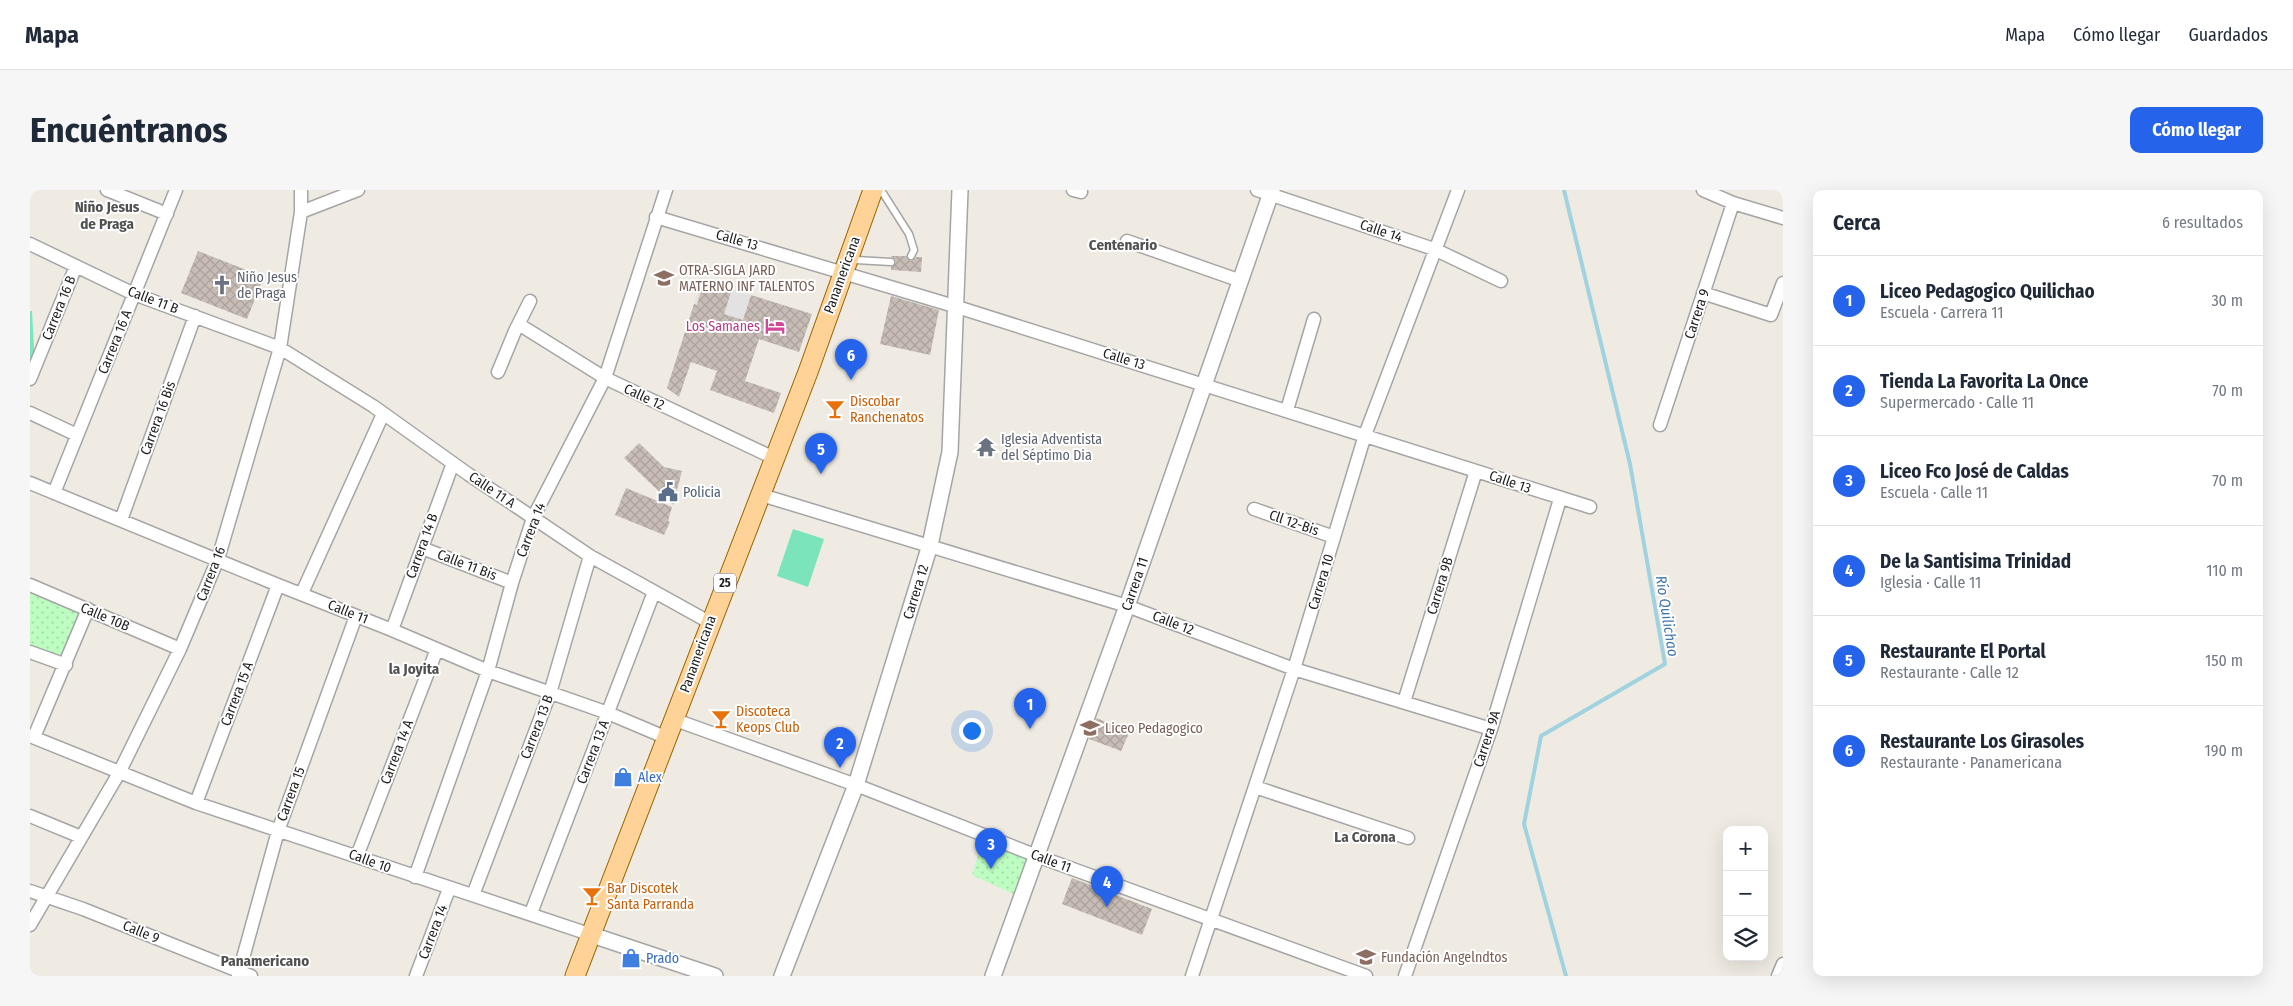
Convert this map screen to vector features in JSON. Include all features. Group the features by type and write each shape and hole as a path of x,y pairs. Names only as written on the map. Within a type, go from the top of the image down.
{"main road":[{"name":"Panamericana","path":"574,976 594,935 682,722 717,625 768,497 850,268 873,190"},
{"name":"Panamericana","path":"584,976 594,935 710,622 881,190"}],"street":[{"path":"108,190 167,214"},
{"name":"Carrera 16 A","path":"54,493 176,190"},
{"path":"288,190 301,192"},
{"path":"300,212 358,190"},
{"name":"Carrera 14","path":"415,877 488,671 512,583 533,518 605,378 666,190"},
{"name":"Carrera 12","path":"782,976 856,785 930,545 950,452 954,306 960,190"},
{"name":"Carrera 10","path":"1192,976 1209,920 1294,669 1365,435 1458,190"},
{"path":"1703,190 1733,203 1783,218"},
{"name":"Calle 14","path":"1267,191 1434,249 1501,282"},
{"name":"Carrera 11","path":"994,976 1127,606 1240,281 1267,191"},
{"name":"Carrera 16","path":"30,925 119,773 180,649 218,559 280,348 300,212 301,192"},
{"name":"Carrera 9","path":"1660,425 1733,203"},
{"name":"Calle 13","path":"656,217 850,268 954,306 1590,507"},
{"path":"1127,242 1240,281"},
{"name":"Calle 11 B","path":"30,244 134,294 280,348"},
{"name":"Carrera 16 B","path":"30,379 76,266"},
{"path":"1703,293 1770,315 1783,282"},
{"path":"498,372 530,301"},
{"name":"Carrera 16 Bis","path":"121,520 196,316"},
{"path":"1287,410 1314,319"},
{"name":"Calle 12","path":"520,324 605,378 774,458"},
{"name":"Calle 11 A","path":"280,348 373,406 590,556 710,622"},
{"path":"30,413 77,435"},
{"path":"302,593 383,414"},
{"name":"Carrera 14 B","path":"392,630 453,463"},
{"name":"Carrera 9B","path":"1404,702 1476,471"},
{"name":"Calle 11","path":"30,483 218,559 278,586 302,593 488,671 608,713 667,738"},
{"name":"Calle 12","path":"768,497 1127,606 1294,669 1491,729"},
{"name":"Carrera 9A","path":"1405,976 1491,729 1560,499"},
{"name":"Cll 12-Bis","path":"1254,509 1334,537"},
{"name":"Calle 11 Bis","path":"422,548 512,583"},
{"name":"Carrera 13 B","path":"473,895 550,693 590,556"},
{"name":"Calle 10B","path":"30,585 180,649"},
{"name":"Carrera 15 A","path":"196,803 278,586"},
{"name":"Carrera 13 A","path":"531,913 654,592"},
{"path":"32,736 66,666 88,609"},
{"name":"Carrera 15","path":"243,975 278,831 356,616"},
{"name":"Carrera 14 A","path":"357,856 437,649"},
{"path":"30,652 66,666"},
{"name":"Calle 11","path":"682,722 856,785 1037,856 1209,920 1366,976"},
{"name":"Calle 10","path":"32,736 196,803 357,856 449,889 531,913 715,976"},
{"path":"1255,787 1408,838"},
{"path":"30,816 81,837"},
{"name":"Carrera 14","path":"416,976 449,889"},
{"name":"Calle 9","path":"30,891 83,909 243,975"},
{"path":"1778,976 1783,964"}],"lane":[{"path":"881,190 909,234 914,250 911,256"},
{"path":"850,268 891,262"}],"green space":[{"path":"30,311 32,311 35,368 30,368"},
{"path":"793,529 824,539 808,587 777,576"},
{"path":"30,590 82,612 62,663 30,650"},
{"path":"983,840 1033,858 1018,896 972,875"}],"shaded area":[{"path":"699,289 728,299 732,289 751,295 743,320 694,304"}],"building":[{"name":"Niño Jesus de Praga","path":"198,251 264,277 247,319 181,293"},
{"path":"891,256 906,256 911,261 916,257 922,257 921,272 891,270 891,267 896,262"},
{"path":"704,280 732,289 724,314 743,320 751,295 812,314 799,352 759,339 745,381 781,393 774,413 710,390 717,371 691,362 679,397 667,388 694,304 697,305"},
{"path":"891,296 939,310 930,355 880,344"},
{"path":"639,443 664,467 682,471 673,505 624,458"},
{"path":"626,488 672,507 668,521 670,522 664,535 615,515"},
{"path":"1096,718 1130,731 1121,751 1089,739"},
{"path":"1072,878 1152,909 1142,935 1062,904"}],"waterway":[{"name":"Río Quilichao","path":"1564,190 1630,464 1665,664 1541,736 1524,824 1566,976"}],"place":[{"name":"OTRA-SIGLA JARD MATERNO INF TALENTOS","path":"664,278"},
{"name":"Niño Jesus de Praga","path":"222,285"},
{"name":"Los Samanes","path":"775,326"},
{"name":"Restaurante Los Girasoles","path":"851,380"},
{"name":"Discobar Ranchenatos","path":"835,409"},
{"name":"Iglesia Adventista del Séptimo Dia","path":"986,447"},
{"name":"Restaurante El Portal","path":"821,474"},
{"name":"Policia","path":"668,492"},
{"name":"Discoteca Keops Club","path":"721,719"},
{"name":"Liceo Pedagogico","path":"1090,728"},
{"name":"Liceo Pedagogico Quilichao","path":"1030,729"},
{"name":"Tienda La Favorita La Once","path":"840,768"},
{"name":"Alex","path":"623,777"},
{"name":"Liceo Fco José de Caldas","path":"991,869"},
{"name":"Bar Discotek Santa Parranda","path":"592,896"},
{"name":"De la Santisima Trinidad","path":"1107,907"},
{"name":"Fundación Angelndtos","path":"1366,957"},
{"name":"Prado","path":"631,958"}],"district":[{"name":"Niño Jesus de Praga","path":"107,216"},
{"name":"Centenario","path":"1123,245"},
{"name":"la Joyita","path":"414,669"},
{"name":"La Corona","path":"1365,837"},
{"name":"Panamericano","path":"265,961"}]}
